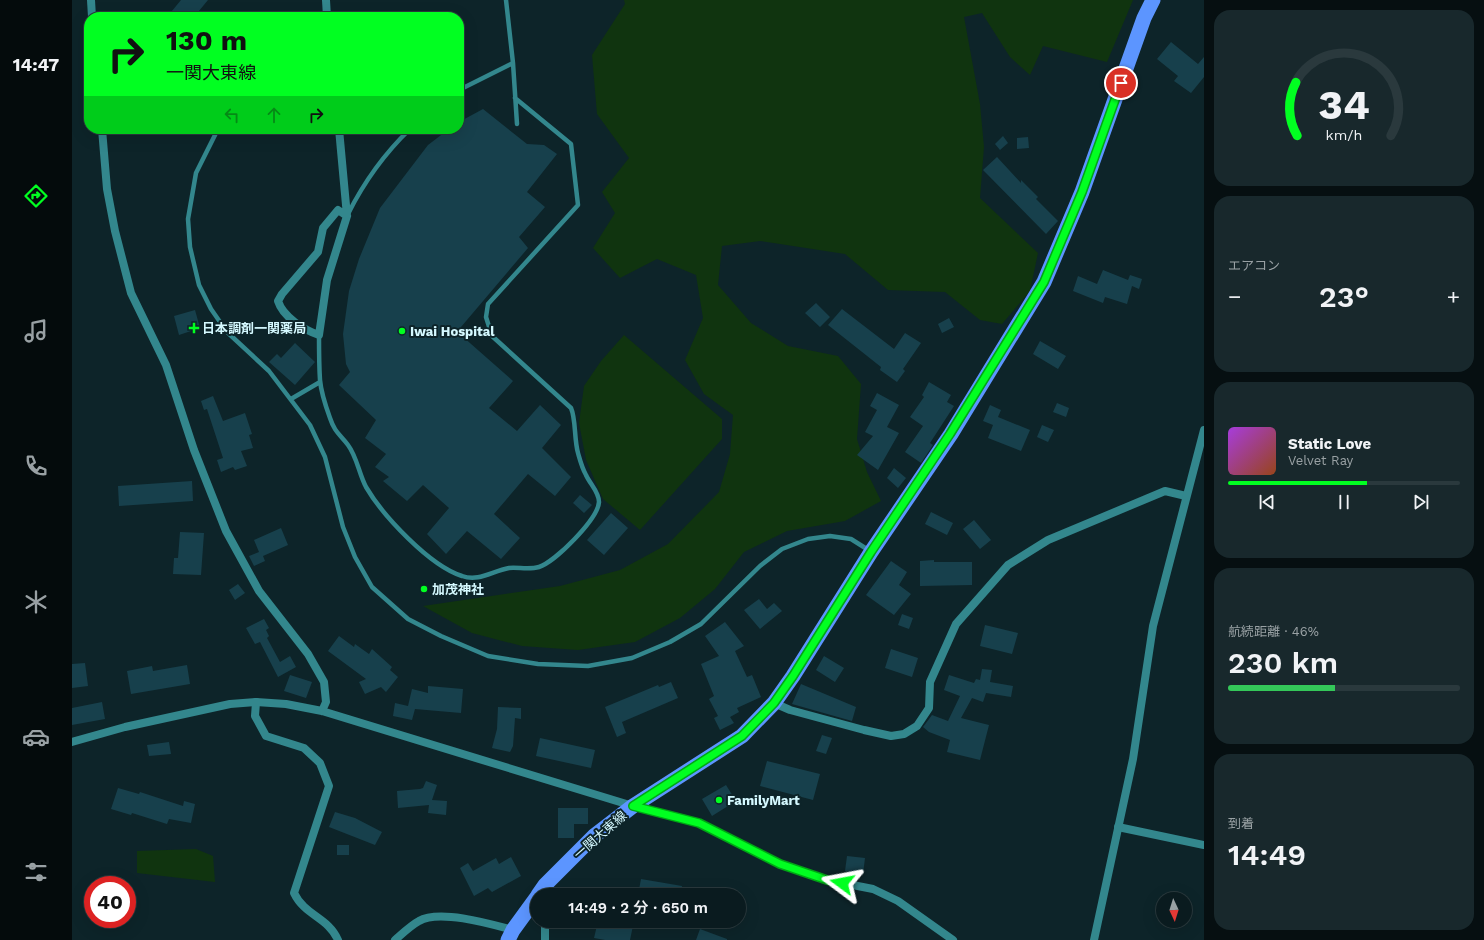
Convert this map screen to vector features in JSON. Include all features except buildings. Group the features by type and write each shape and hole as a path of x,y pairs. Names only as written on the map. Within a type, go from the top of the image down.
{"main road":[{"name":"一関大東線","path":"546,888 594,836 633,806 742,736 774,703 793,676 871,552 950,434 1044,282 1082,192 1144,18 1153,0"},
{"name":"一関大東線","path":"511,935 530,908"}],"street":[{"path":"91,0 92,12"},
{"path":"326,0 327,12"},
{"path":"102,134 107,190 115,231 131,293 166,365 194,450 226,531 259,591 308,654 324,682 326,702 322,711"},
{"path":"339,134 347,216 326,280 319,335 308,332 280,308 278,301 282,294 318,252 323,228 338,210 347,216"},
{"path":"1094,940 1133,759 1153,626 1204,430"},
{"path":"774,703 790,710 864,730 891,736 904,734 918,726 929,708 930,682 956,624 1008,566 1048,540 1165,491 1186,496"},
{"path":"256,702 256,716 266,736 304,748 320,763 329,786 294,892 299,903 333,929 338,940"},
{"path":"72,742 198,709 230,704 256,702 286,704 322,711 633,806 699,823 780,864 827,880 873,889 898,901 953,940"},
{"path":"1118,826 1204,845"},
{"path":"394,940 420,920 447,916 488,923 511,935"},
{"path":"545,928 545,940"}],"lane":[{"path":"506,0 513,63 517,124"},
{"path":"464,88 513,63"},
{"path":"319,335 320,382 337,434 349,446 366,487 390,519 412,542 435,561 457,575 479,578 509,568 537,567 548,563 571,543 597,510 599,502 597,495 586,477 577,451 572,408 492,336 487,321 488,304 578,205 571,144 516,98"},
{"path":"216,134 196,173 188,219 190,247 199,285 211,309 227,332 269,371 310,425 325,457 343,527 355,557 372,587 408,619 441,636 488,656 538,664 588,666 632,658 670,642 701,624 755,571 782,549 808,539 830,536 850,539 871,552"},
{"path":"347,216 359,191 381,160 405,134"},
{"path":"291,399 320,382"}],"green space":[{"path":"624,0 1133,0 1107,62 1043,46 1030,75 1010,57 982,13 964,17 980,104 984,147 980,198 1038,253 1030,291 1002,324 980,320 945,292 888,290 845,254 760,241 722,246 718,285 751,323 788,346 838,356 861,384 857,439 867,472 881,501 845,521 787,531 744,552 715,589 680,618 635,642 578,650 522,646 472,633 423,606 560,586 620,570 668,544 719,492 730,454 733,415 704,394 685,360 703,318 696,275 657,259 620,278 593,248 615,213 602,192 629,158 597,114 592,55 625,4"},
{"path":"624,335 722,419 722,439 640,530 603,499 586,460 579,423 584,386 601,361"},
{"path":"196,849 213,856 215,882 137,873 137,851"}],"place":[{"name":"日本調剤一関薬局","path":"194,328"},
{"name":"Iwai Hospital","path":"402,331"},
{"name":"加茂神社","path":"424,589"},
{"name":"FamilyMart","path":"719,800"}],"route":[{"path":"842,883 827,880 780,864 699,823 633,806 742,736 774,703 793,676 871,552 950,434 1044,282 1082,192 1121,83"}]}
